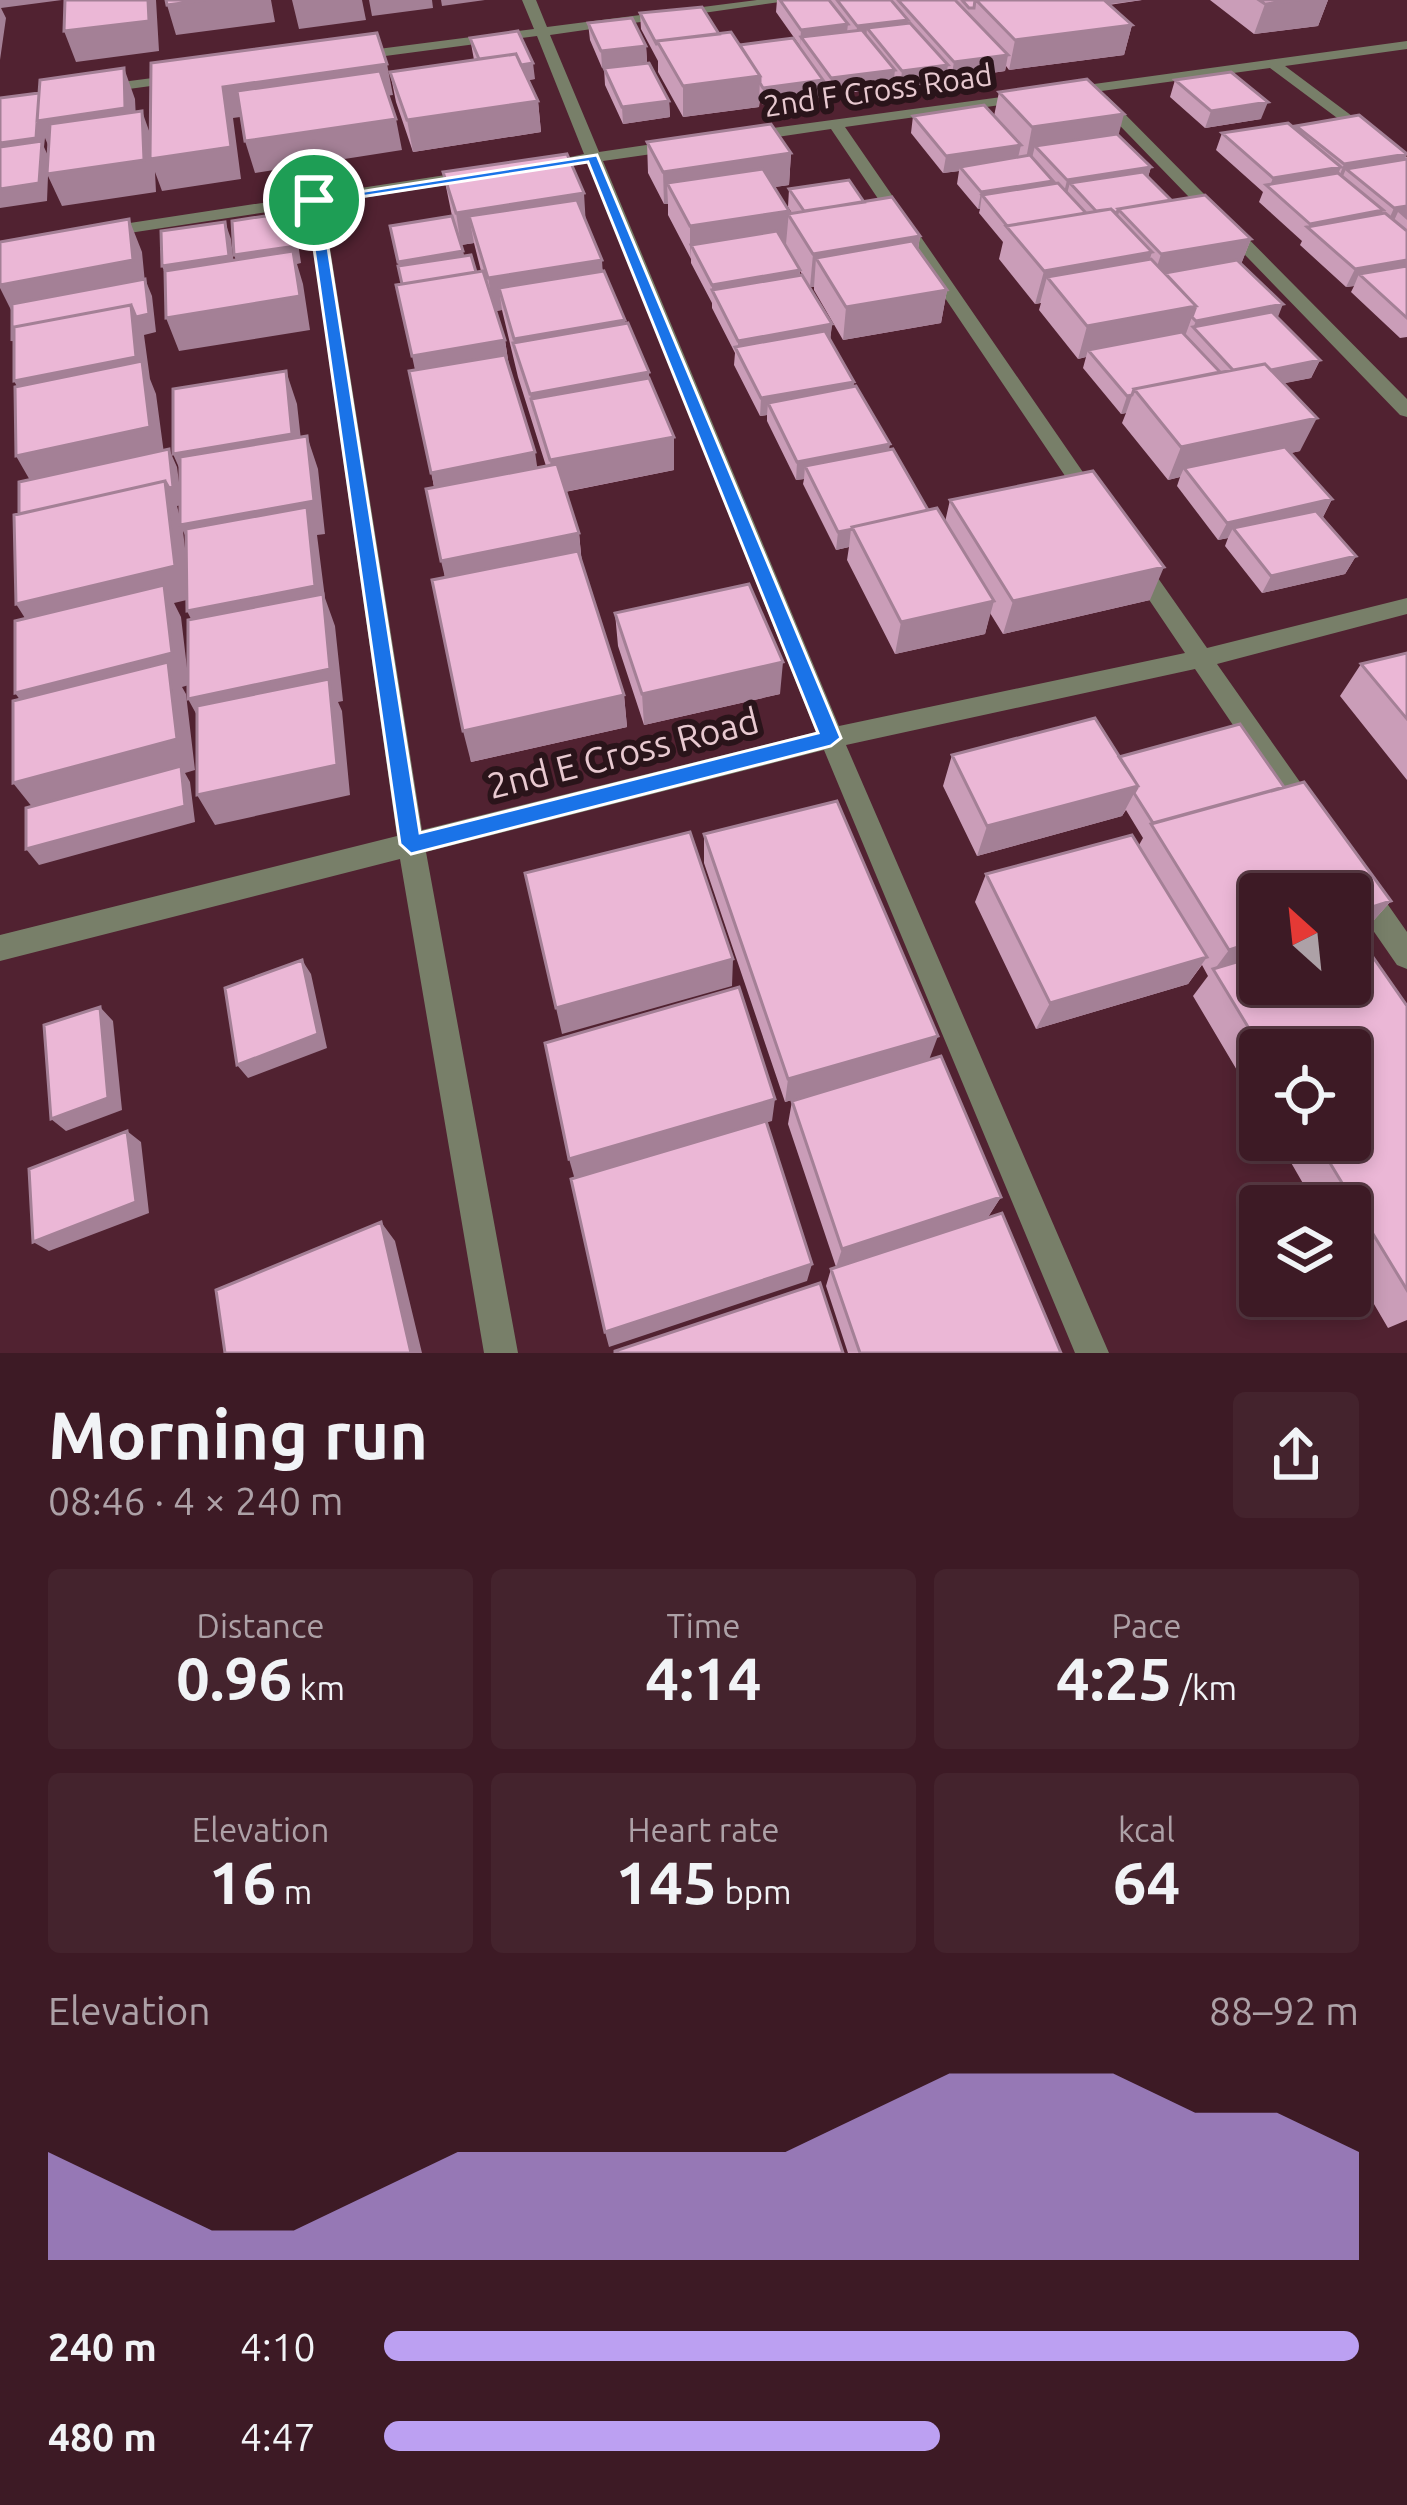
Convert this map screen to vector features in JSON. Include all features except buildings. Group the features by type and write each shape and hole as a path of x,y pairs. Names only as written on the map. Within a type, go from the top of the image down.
{"street":[{"path":"529,0 831,738 1092,1353"},
{"path":"331,59 787,0"},
{"name":"2nd F Cross Road","path":"724,139 1407,45"},
{"path":"1272,63 1407,165"},
{"path":"71,93 213,75"},
{"path":"1092,88 1407,410"},
{"path":"835,124 1106,520"},
{"path":"523,168 703,142"},
{"path":"90,234 500,172"},
{"path":"314,200 411,844 501,1353"},
{"path":"1119,540 1317,826"},
{"name":"2nd E Cross Road","path":"0,948 831,738 1200,659 1407,606"},
{"path":"1342,863 1407,956"}],"route":[{"path":"593,157 831,738 411,844 314,200 593,157"}]}
